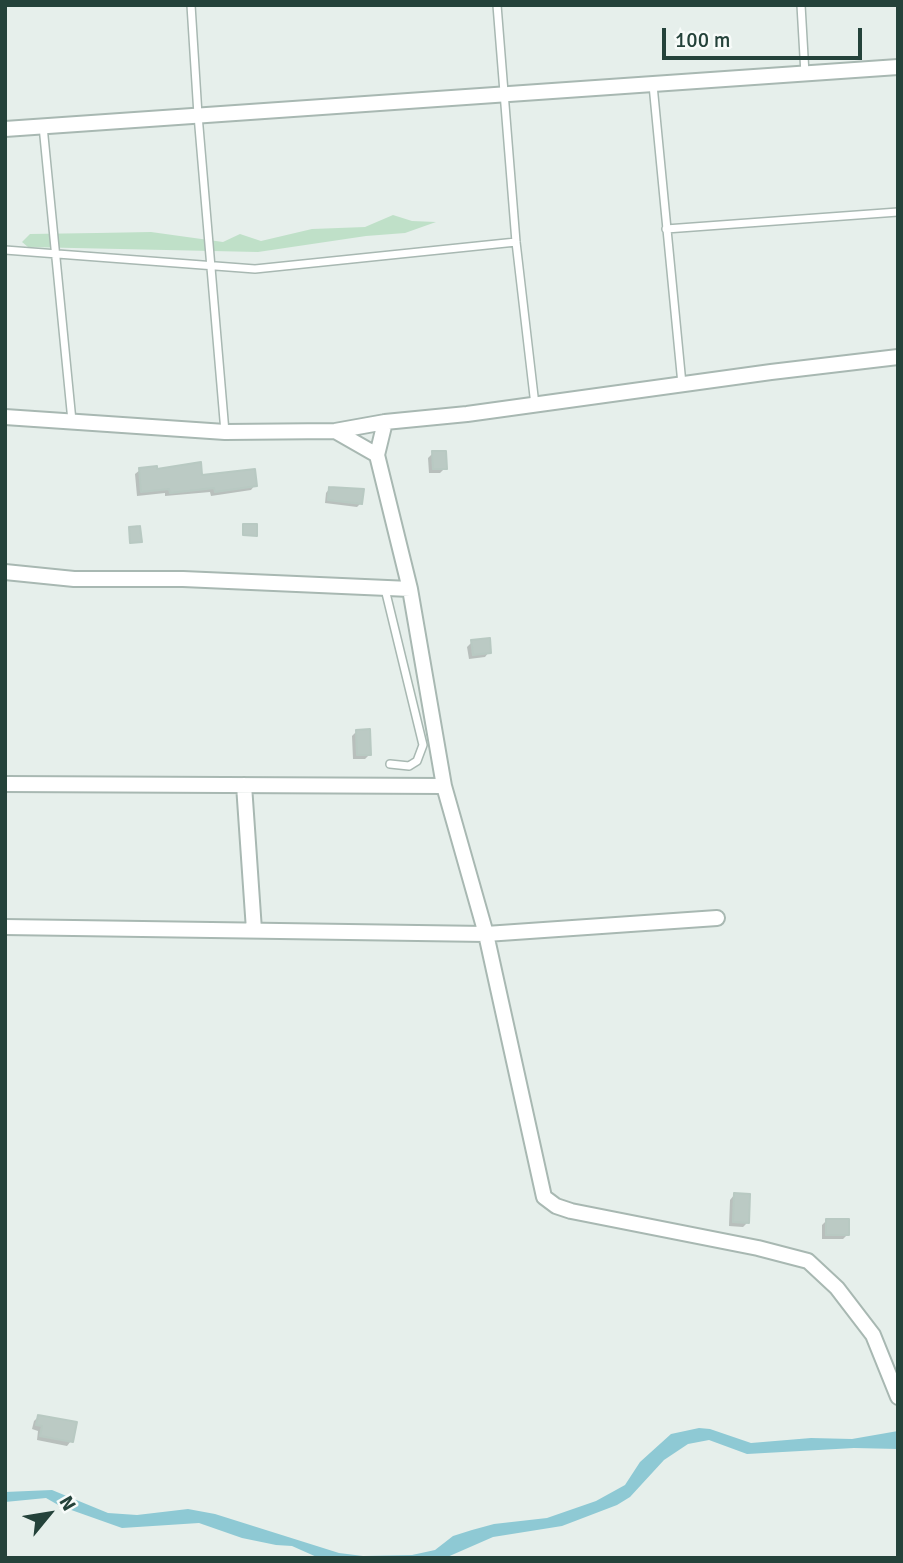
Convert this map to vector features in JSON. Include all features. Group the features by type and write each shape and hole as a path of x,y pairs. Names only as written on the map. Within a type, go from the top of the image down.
{"street":[{"path":"5,129 898,66"},
{"path":"5,417 225,432 335,431 385,422 467,414 898,357"},
{"path":"385,422 377,455 410,589 444,786 486,934 544,1197 556,1206 571,1210 758,1248 808,1261 837,1288 873,1335 898,1397"},
{"path":"335,431 377,455"},
{"path":"5,572 74,579 183,579 410,589"},
{"path":"5,784 444,786"},
{"path":"244,785 254,930"},
{"path":"5,927 486,934 717,918"}],"lane":[{"path":"191,5 225,432"},
{"path":"497,5 516,242 535,405"},
{"path":"801,5 805,74"},
{"path":"653,84 682,384"},
{"path":"43,126 72,421"},
{"path":"666,229 898,212"},
{"path":"5,250 255,269 516,242"},
{"path":"384,588 423,745 417,761 409,766 390,764"}],"green space":[{"path":"393,215 412,221 436,222 405,233 258,252 28,247 22,242 30,234 151,232 223,242 240,234 261,241 312,229 365,227"}],"water":[{"path":"699,1428 751,1443 811,1438 852,1439 898,1431 898,1449 854,1448 747,1454 709,1440 688,1444 664,1460 630,1497 617,1505 562,1526 493,1537 445,1558 319,1558 292,1546 242,1538 199,1523 122,1528 60,1506 46,1498 5,1502 5,1492 52,1490 108,1513 137,1515 188,1509 215,1514 339,1553 363,1556 412,1555 435,1550 453,1536 472,1530 494,1524 547,1518 596,1501 625,1485 640,1462 671,1434"}],"building":[{"path":"432,451 446,451 447,469 433,469"},
{"path":"201,462 202,475 255,469 257,486 215,492 214,488 170,493 169,489 141,492 139,468 157,466 157,469"},
{"path":"329,487 364,489 362,504 328,500"},
{"path":"243,524 257,524 257,536 243,535"},
{"path":"140,526 142,542 130,543 129,527"},
{"path":"490,638 491,653 473,655 471,640"},
{"path":"370,729 371,755 357,755 356,730"},
{"path":"734,1193 750,1194 749,1223 733,1222"},
{"path":"826,1219 849,1219 849,1235 826,1235"},
{"path":"38,1415 77,1422 73,1442 40,1436 42,1426 36,1425"}]}
